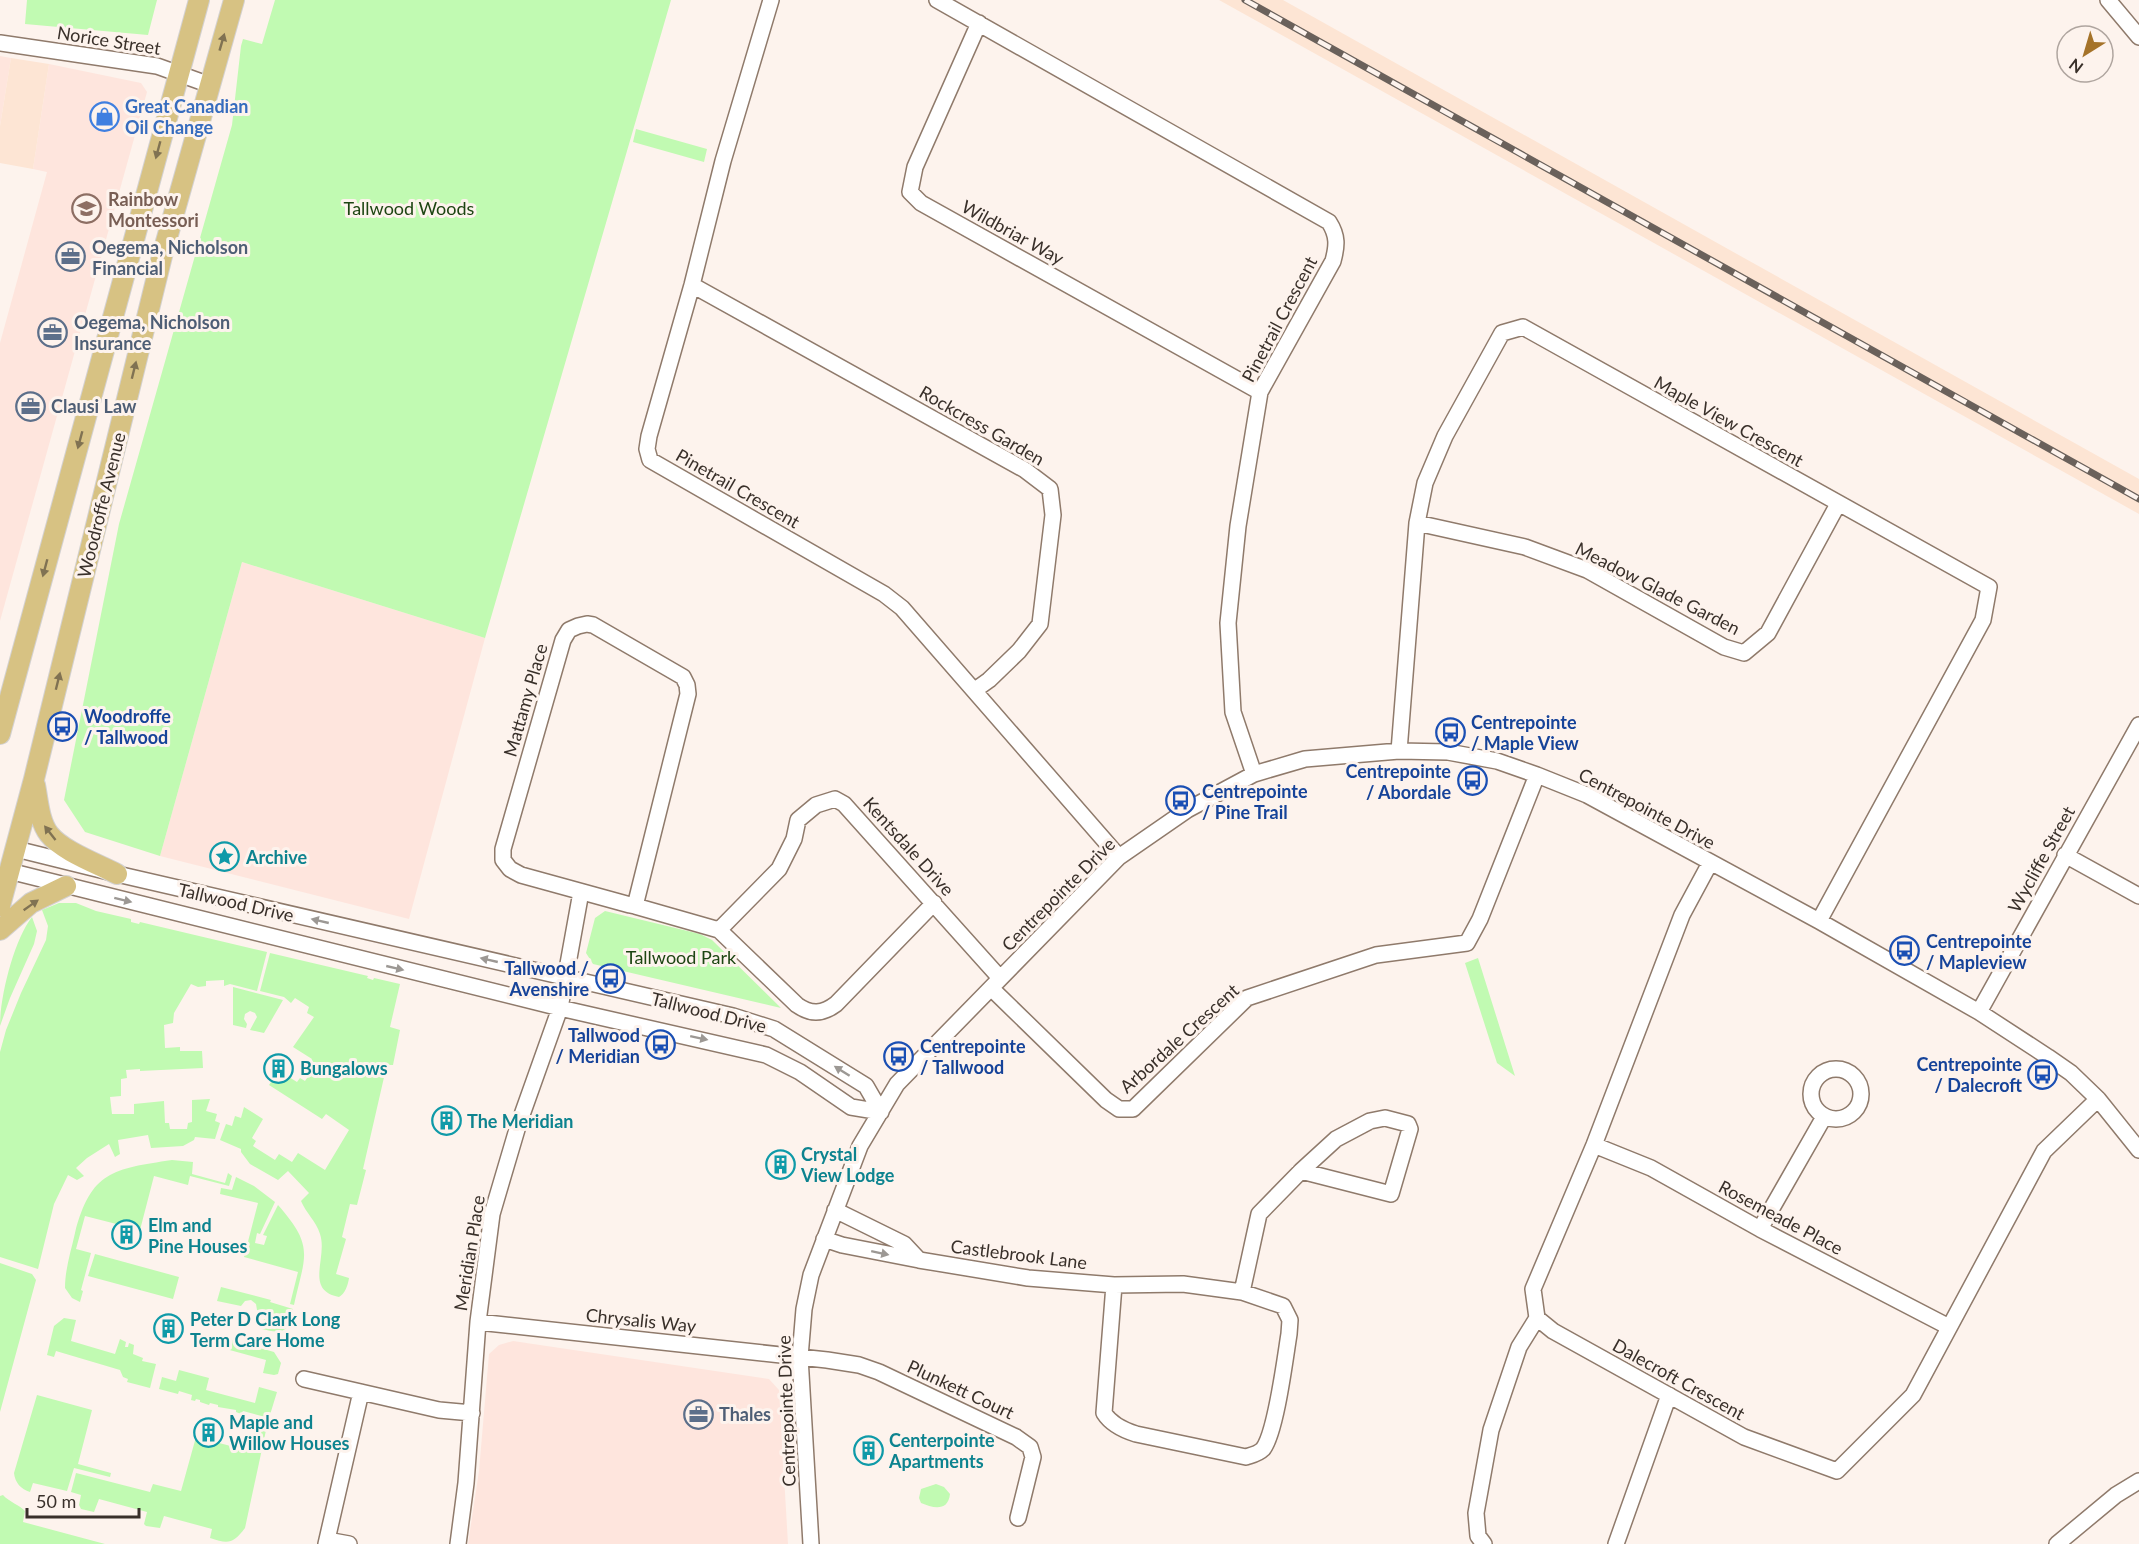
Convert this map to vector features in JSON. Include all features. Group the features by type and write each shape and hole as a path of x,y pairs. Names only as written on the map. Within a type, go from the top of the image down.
{"main road":[{"name":"Woodroffe Avenue","path":"0,735 199,0"},
{"name":"Woodroffe Avenue","path":"0,906 8,846 34,779 154,290 234,0"},
{"path":"34,779 43,823 49,835 63,846 117,874"},
{"path":"0,930 31,903 66,886"}],"street":[{"name":"Pinetrail Crescent","path":"771,0 723,161 692,285 649,436 647,449 650,460 884,594 902,608 1119,857"},
{"name":"Pinetrail Crescent","path":"937,0 1329,222 1336,232 1337,245 1333,261 1260,393 1238,526 1228,623 1233,712 1254,774"},
{"path":"2108,0 2139,37"},
{"name":"Wildbriar Way","path":"979,23 915,167 910,192 921,203 1260,393"},
{"name":"Norice Street","path":"0,43 157,66 210,85"},
{"name":"Rockcress Garden","path":"692,285 1025,470 1050,489 1053,515 1041,624 1019,651 989,680 975,690"},
{"name":"Maple View Crescent","path":"1399,751 1417,523 1425,483 1444,436 1502,333 1523,327 1989,587 1983,620 1819,921"},
{"name":"Meadow Glade Garden","path":"1417,523 1525,547 1587,570 1724,647 1744,653 1768,633 1838,504"},
{"name":"Mattamy Place","path":"635,906 688,694 687,685 683,677 587,624 569,630 563,640 503,849 503,860 510,869 521,875 719,930 797,1005 813,1012 826,1011 836,1004 934,903"},
{"name":"Wycliffe Street","path":"1979,1012 2139,725"},
{"name":"Centrepointe Drive","path":"811,1544 800,1357 804,1309 811,1275 860,1146 897,1084 1119,857 1187,810 1254,774 1305,759 1399,751 1448,752 1497,762 1587,795 1819,921 1979,1012 2071,1073 2098,1099 2139,1150"},
{"name":"Arbordale Crescent","path":"995,983 1106,1100 1119,1109 1133,1109 1247,998 1376,955 1467,943 1480,919 1537,775"},
{"name":"Kentsdale Drive","path":"719,930 779,869 794,839 798,820 816,805 835,799 844,804 934,903 995,983"},
{"name":"Tallwood Drive","path":"8,846 117,874 733,1016 774,1029 866,1086 881,1112"},
{"path":"2066,855 2139,896"},
{"path":"1484,1544 1478,1536 1476,1513 1491,1430 1519,1347 1537,1318 1533,1289 1594,1145 1682,915 1710,863"},
{"name":"Tallwood Drive","path":"5,869 560,1008 766,1055 800,1072 851,1107 881,1112"},
{"name":"Meridian Place","path":"458,1544 466,1483 478,1322 492,1214 518,1126 560,1008 581,892"},
{"name":"Dalecroft Crescent","path":"1537,1318 1553,1331 1744,1437 1837,1471 1913,1395 2044,1151 2098,1099"},
{"path":"1760,1229 1824,1117"},
{"path":"1242,1292 1259,1214 1301,1171 1336,1139 1370,1121 1385,1118 1408,1124 1410,1129 1391,1194 1301,1171"},
{"name":"Rosemeade Place","path":"1594,1145 1651,1168 1760,1229 1949,1327"},
{"path":"835,1210 904,1244 919,1260"},
{"name":"Castlebrook Lane","path":"824,1239 842,1245 919,1260 1028,1278 1114,1285 1183,1284 1242,1292 1283,1306 1290,1320 1289,1334 1269,1438 1262,1450 1246,1457 1136,1434 1125,1431 1105,1416 1114,1285"},
{"name":"Chrysalis Way","path":"478,1322 800,1357"},
{"name":"Plunkett Court","path":"800,1357 859,1365 879,1372 1016,1437 1030,1447 1033,1457 1018,1518"},
{"path":"304,1380 439,1410 472,1413"},
{"path":"348,1544 327,1542 361,1392"},
{"path":"1616,1544 1669,1395"},
{"path":"2057,1544 2116,1495 2139,1481"}],"shaded area":[{"path":"1219,0 1283,0 2139,479 2139,514"},
{"path":"0,56 11,58 0,126"},
{"path":"11,58 49,64 33,169 0,163 0,126"},
{"path":"49,64 141,83 147,92 0,621 0,343 47,172 33,169"},
{"path":"242,562 485,638 409,919 160,856"},
{"path":"513,1341 769,1379 779,1390 788,1544 468,1544 479,1471 489,1354 499,1345"}],"green space":[{"path":"27,0 157,0 148,35 25,24"},
{"name":"Tallwood Woods","path":"275,0 671,0 485,638 242,562 160,856 85,832 64,800 119,524 232,125 241,46 243,39 262,44"},
{"path":"636,129 707,149 704,162 633,142"},
{"path":"59,903 76,903 96,911 131,919 131,922 139,924 140,922 267,952 257,991 230,984 224,986 224,980 206,981 206,986 198,987 191,984 174,1013 173,1023 164,1025 165,1048 180,1047 180,1051 202,1051 203,1068 126,1070 127,1078 121,1079 121,1096 110,1097 112,1114 134,1114 134,1104 164,1101 165,1123 169,1123 170,1129 187,1129 188,1123 192,1122 192,1100 210,1099 206,1111 217,1114 215,1121 220,1123 215,1139 195,1137 183,1146 151,1148 148,1135 118,1140 120,1154 115,1157 109,1144 87,1158 76,1168 84,1176 77,1180 68,1175 54,1204 38,1269 0,1257 0,1052 21,993 46,940 48,926 42,910"},
{"name":"Tallwood Park","path":"605,911 700,934 712,940 781,1008 593,964 586,953 595,918"},
{"path":"32,917 37,931 34,944 0,1026 2,1000 9,969 19,940"},
{"path":"270,953 368,976 367,978 373,980 374,978 400,984 390,1027 400,1030 393,1065 389,1065 385,1073 357,1205 350,1204 342,1237 346,1239 336,1274 349,1278 346,1289 339,1297 322,1288 319,1272 322,1243 320,1234 301,1201 309,1193 288,1171 278,1180 250,1164 241,1149 220,1140 226,1124 232,1126 235,1116 241,1118 244,1107 263,1119 252,1138 256,1141 253,1146 275,1160 279,1154 292,1162 298,1153 325,1170 349,1130 326,1114 322,1119 269,1085 279,1071 297,1082 300,1078 305,1081 315,1066 310,1063 312,1059 293,1047 314,1017 307,1013 309,1007 295,998 291,1003 284,997 260,991"},
{"path":"1478,958 1515,1076 1497,1063 1465,963"},
{"path":"233,987 283,1000 264,1033 250,1030 257,1017 250,1011 245,1014 246,1028 233,1025"},
{"path":"172,1160 193,1162 192,1174 225,1183 228,1173 232,1176 229,1186 190,1176 188,1185 154,1176 140,1230 85,1216 76,1249 91,1253 80,1302 72,1298 65,1288 67,1267 81,1212 97,1185 107,1177 134,1166"},
{"path":"236,1177 254,1186 275,1202 260,1234 257,1233 255,1243 264,1245 267,1236 263,1235 278,1205 298,1231 304,1252 304,1262 294,1305 290,1304 298,1272 244,1257 258,1203 220,1194 221,1188 232,1190"},
{"path":"95,1254 179,1277 173,1299 88,1276"},
{"path":"0,1263 32,1274 36,1280 0,1412"},
{"path":"221,1287 271,1300 270,1302 293,1309 291,1321 257,1310 256,1304 251,1300 245,1301 241,1306 217,1301"},
{"path":"64,1318 76,1320 71,1341 115,1354 120,1339 126,1342 125,1347 128,1347 129,1343 134,1345 133,1354 143,1358 142,1361 156,1364 150,1388 127,1382 128,1379 123,1377 120,1370 56,1351 54,1357 47,1355 54,1326"},
{"path":"264,1319 289,1325 280,1331 262,1329"},
{"path":"226,1338 274,1352 281,1363 278,1374 263,1373 266,1360 215,1346 216,1342 219,1343"},
{"path":"179,1370 209,1378 206,1390 255,1403 259,1387 277,1392 269,1418 243,1411 241,1414 236,1410 210,1403 209,1405 196,1399 191,1400 192,1395 179,1391 178,1394 159,1389 162,1377 176,1381"},
{"path":"37,1395 92,1410 78,1464 111,1473 110,1477 74,1468 67,1491 33,1483 30,1492 19,1485 14,1473"},
{"path":"259,1418 268,1421 245,1528 233,1540 226,1542 210,1538 212,1529 164,1516 160,1528 146,1526 144,1524 147,1512 99,1499 94,1512 81,1509 79,1505 81,1495 71,1492 76,1473 150,1492 153,1484 181,1491 196,1437 250,1451"},
{"path":"936,1484 944,1487 950,1494 946,1504 935,1507 921,1503 919,1498 921,1489"},
{"path":"3,1495 25,1511 23,1522 105,1544 0,1544 0,1496"}],"railway":[{"path":"1245,0 2139,499"}],"place":[{"name":"Great Canadian Oil Change","path":"104,116"},
{"name":"Rainbow Montessori","path":"87,209"},
{"name":"Oegema, Nicholson Financial","path":"71,257"},
{"name":"Oegema, Nicholson Insurance","path":"53,332"},
{"name":"Clausi Law","path":"30,406"},
{"name":"Woodroffe / Tallwood","path":"63,726"},
{"name":"Centrepointe / Maple View","path":"1450,732"},
{"name":"Centrepointe / Abordale","path":"1472,781"},
{"name":"Centrepointe / Pine Trail","path":"1181,801"},
{"name":"Archive","path":"225,857"},
{"name":"Centrepointe / Mapleview","path":"1905,951"},
{"name":"Tallwood / Avenshire","path":"610,978"},
{"name":"Tallwood / Meridian","path":"661,1045"},
{"name":"Centrepointe / Tallwood","path":"899,1056"},
{"name":"Bungalows","path":"279,1068"},
{"name":"Centrepointe / Dalecroft","path":"2043,1074"},
{"name":"The Meridian","path":"446,1121"},
{"name":"Crystal View Lodge","path":"780,1164"},
{"name":"Elm and Pine Houses","path":"127,1235"},
{"name":"Peter D Clark Long Term Care Home","path":"169,1329"},
{"name":"Thales","path":"698,1414"},
{"name":"Maple and Willow Houses","path":"208,1432"},
{"name":"Centerpointe Apartments","path":"868,1450"}]}
